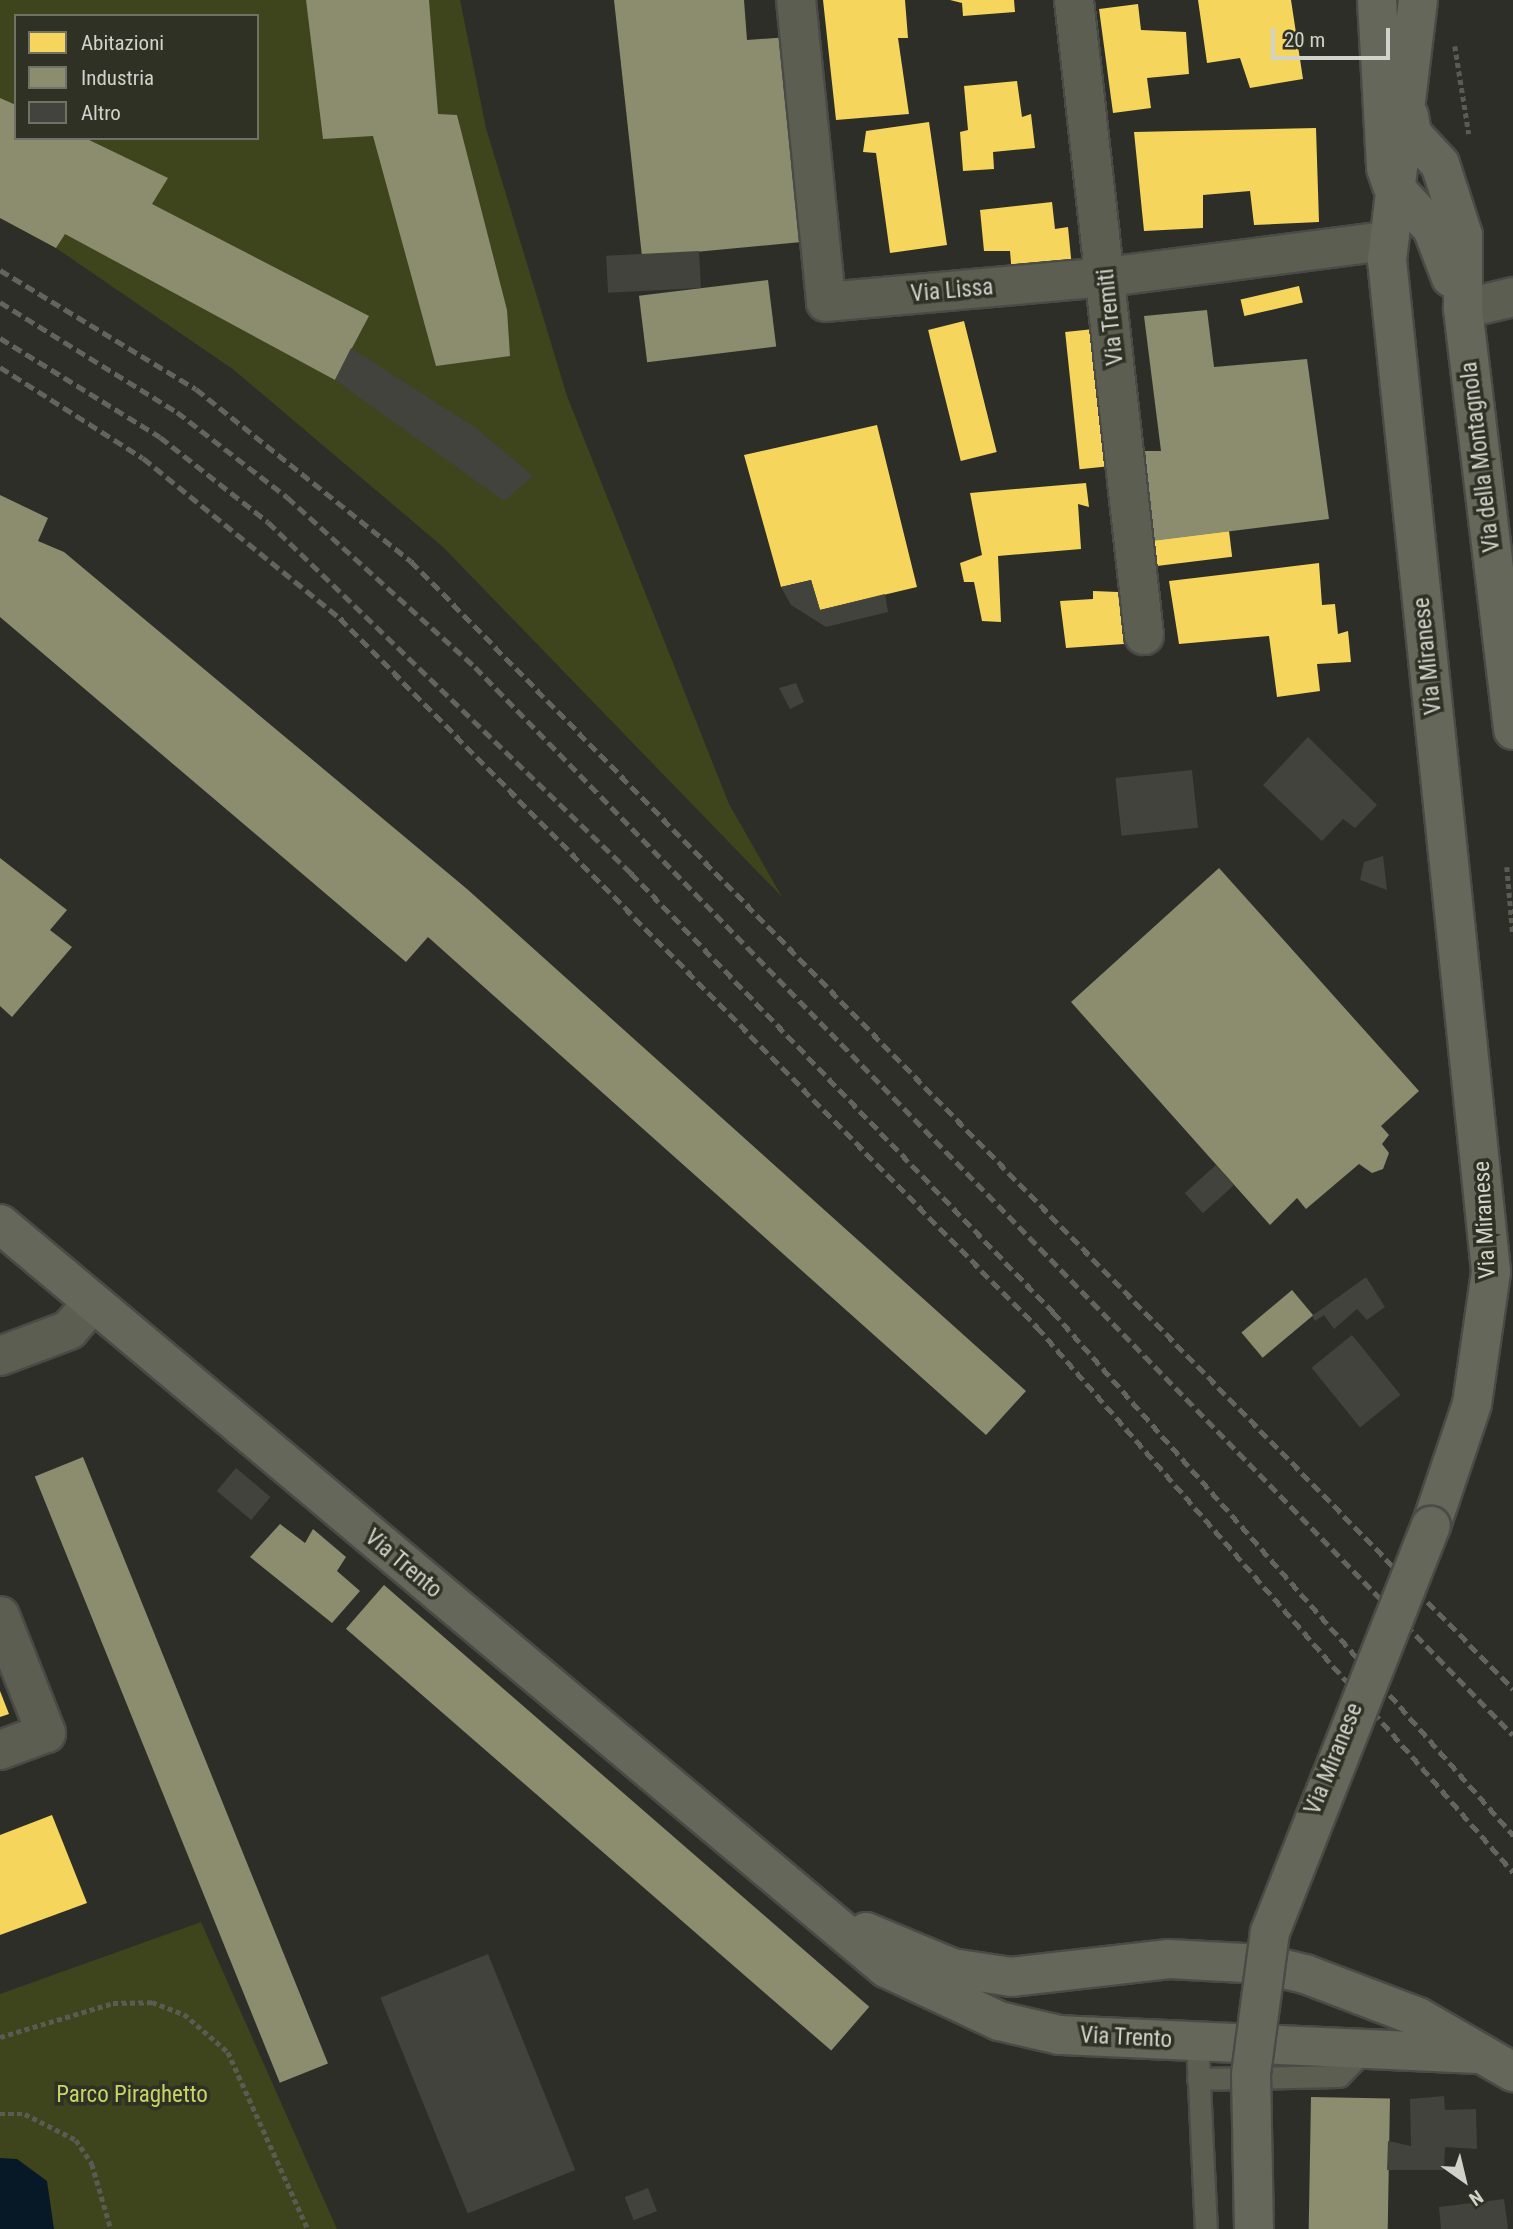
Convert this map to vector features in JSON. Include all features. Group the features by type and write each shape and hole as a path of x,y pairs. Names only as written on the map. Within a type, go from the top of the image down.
{"street":[{"name":"Via Lissa","path":"796,0 826,302 1108,277 1385,245"},
{"name":"Via Tremiti","path":"1074,0 1108,277 1144,635"},
{"name":"Via Miranese","path":"1254,2229 1251,2074 1270,1932 1472,1404 1491,1272 1487,1192 1385,245 1367,185 1362,0"},
{"path":"1377,0 1383,156 1396,189 1435,233 1463,309"},
{"name":"Via Miranese","path":"1385,245 1409,116 1418,0"},
{"path":"1409,116 1412,134 1440,164 1463,235 1463,309"},
{"path":"1385,245 1412,222 1435,233"},
{"path":"1463,309 1513,297"},
{"name":"Via della Montagnola","path":"1463,309 1513,730"},
{"name":"Via Trento","path":"0,1224 92,1304 886,1968 999,2021 1059,2035 1367,2048 1497,2063"},
{"path":"0,1356 69,1330 92,1304"},
{"path":"0,1616 46,1733 0,1750"},
{"name":"Via Trento","path":"808,1902 952,1968 1011,1977 1221,1957 1305,1974 1418,2017 1497,2063"}],"lane":[{"path":"1197,2041 1206,2229"},
{"path":"1198,2080 1339,2076 1367,2048"}],"path":[{"path":"1507,867 1513,935"},
{"path":"0,2037 113,2003 152,2002 184,2014 228,2052 308,2229"},
{"path":"0,2114 25,2113 76,2140 92,2164 111,2229"}],"green space":[{"path":"0,0 460,0 486,128 567,396 729,804 782,897 443,547 234,370 56,248 0,218"},
{"name":"Parco Piraghetto","path":"201,1922 337,2229 0,2229 0,1994"}],"water":[{"path":"0,2158 17,2159 47,2181 54,2229 0,2229"}],"building: Abitazioni":[{"path":"823,0 905,0 908,38 898,38 909,114 836,120"},
{"path":"950,0 1014,0 1015,12 963,16 962,3"},
{"path":"1198,0 1291,0 1303,79 1250,88 1240,58 1207,63"},
{"path":"1138,4 1141,30 1186,32 1189,74 1147,78 1151,108 1113,113 1099,9"},
{"path":"1017,81 1022,117 1031,114 1035,148 993,152 994,169 963,171 960,132 968,130 964,86"},
{"path":"929,122 947,245 890,253 876,153 863,152 866,131"},
{"path":"1316,128 1319,222 1254,225 1250,191 1203,195 1203,228 1144,231 1134,132"},
{"path":"1052,202 1055,229 1068,227 1072,268 1012,275 1010,251 984,251 980,210"},
{"path":"1299,286 1303,303 1244,316 1241,299"},
{"path":"964,321 997,452 961,461 928,330"},
{"path":"1094,329 1108,466 1080,469 1065,332"},
{"path":"877,425 917,587 820,610 811,580 781,587 744,455"},
{"path":"1086,483 1089,507 1078,504 1081,549 998,556 1001,622 982,621 974,582 964,582 960,563 982,555 970,493"},
{"path":"1229,531 1232,557 1155,566 1152,541"},
{"path":"1319,563 1322,605 1335,604 1338,634 1348,631 1351,662 1317,664 1320,691 1277,697 1269,636 1179,644 1169,581"},
{"path":"1093,591 1118,592 1124,644 1066,648 1060,601 1093,599"},
{"path":"0,1691 9,1714 0,1717"},
{"path":"52,1815 87,1903 0,1935 0,1835"}],"building: Industria":[{"path":"306,0 429,0 438,114 457,115 507,310 510,356 436,366 373,136 323,139"},
{"path":"614,0 744,0 747,40 788,37 812,241 642,257"},
{"path":"0,98 14,104 14,140 89,140 168,178 152,204 369,316 335,380 65,234 56,248 0,218"},
{"path":"768,280 776,347 647,362 639,296"},
{"path":"1207,310 1214,367 1307,359 1329,519 1152,541 1145,451 1161,451 1144,316"},
{"path":"0,495 48,518 38,541 64,552 467,889 1026,1391 986,1435 428,937 406,962 0,617"},
{"path":"0,858 67,910 50,930 72,947 12,1017 0,1006"},
{"path":"1219,868 1419,1091 1381,1126 1389,1135 1382,1144 1389,1153 1383,1169 1372,1173 1359,1164 1306,1209 1297,1198 1270,1225 1071,1002"},
{"path":"1292,1290 1313,1315 1263,1358 1241,1332"},
{"path":"83,1457 328,2063 280,2083 35,1476"},
{"path":"280,1524 305,1543 313,1529 346,1557 337,1571 360,1591 332,1623 250,1557"},
{"path":"384,1585 869,2007 831,2051 346,1629"},
{"path":"1311,2097 1390,2098 1388,2229 1309,2229"}],"building: Altro":[{"path":"699,251 701,288 608,293 606,256"},
{"path":"351,348 476,428 533,476 504,501 335,380"},
{"path":"811,580 820,610 885,594 888,612 826,627 791,605 781,587"},
{"path":"796,683 804,702 790,709 779,688"},
{"path":"1308,737 1377,805 1355,828 1343,819 1322,841 1263,785"},
{"path":"1192,770 1198,828 1121,836 1115,778"},
{"path":"1383,856 1387,890 1360,880 1364,862"},
{"path":"1216,1165 1234,1185 1203,1213 1185,1193"},
{"path":"1366,1277 1385,1307 1367,1320 1357,1309 1334,1329 1324,1315 1315,1321 1312,1316"},
{"path":"1352,1335 1400,1395 1360,1428 1312,1368"},
{"path":"236,1468 270,1497 251,1520 217,1491"},
{"path":"488,1954 575,2170 468,2213 380,1997"},
{"path":"1444,2096 1445,2110 1476,2109 1477,2149 1445,2147 1444,2170 1387,2170 1388,2141 1411,2146 1410,2099"},
{"path":"648,2188 657,2211 634,2220 625,2197"},
{"path":"1504,2199 1508,2229 1441,2229 1439,2207"}],"railway":[{"path":"0,270 196,389 411,561 1513,1689"},
{"path":"0,302 177,412 287,497 475,667 1513,1735"},
{"path":"0,338 160,437 268,522 631,873 1053,1312 1513,1835"},
{"path":"0,367 143,458 340,618 1037,1327 1513,1872"}]}
